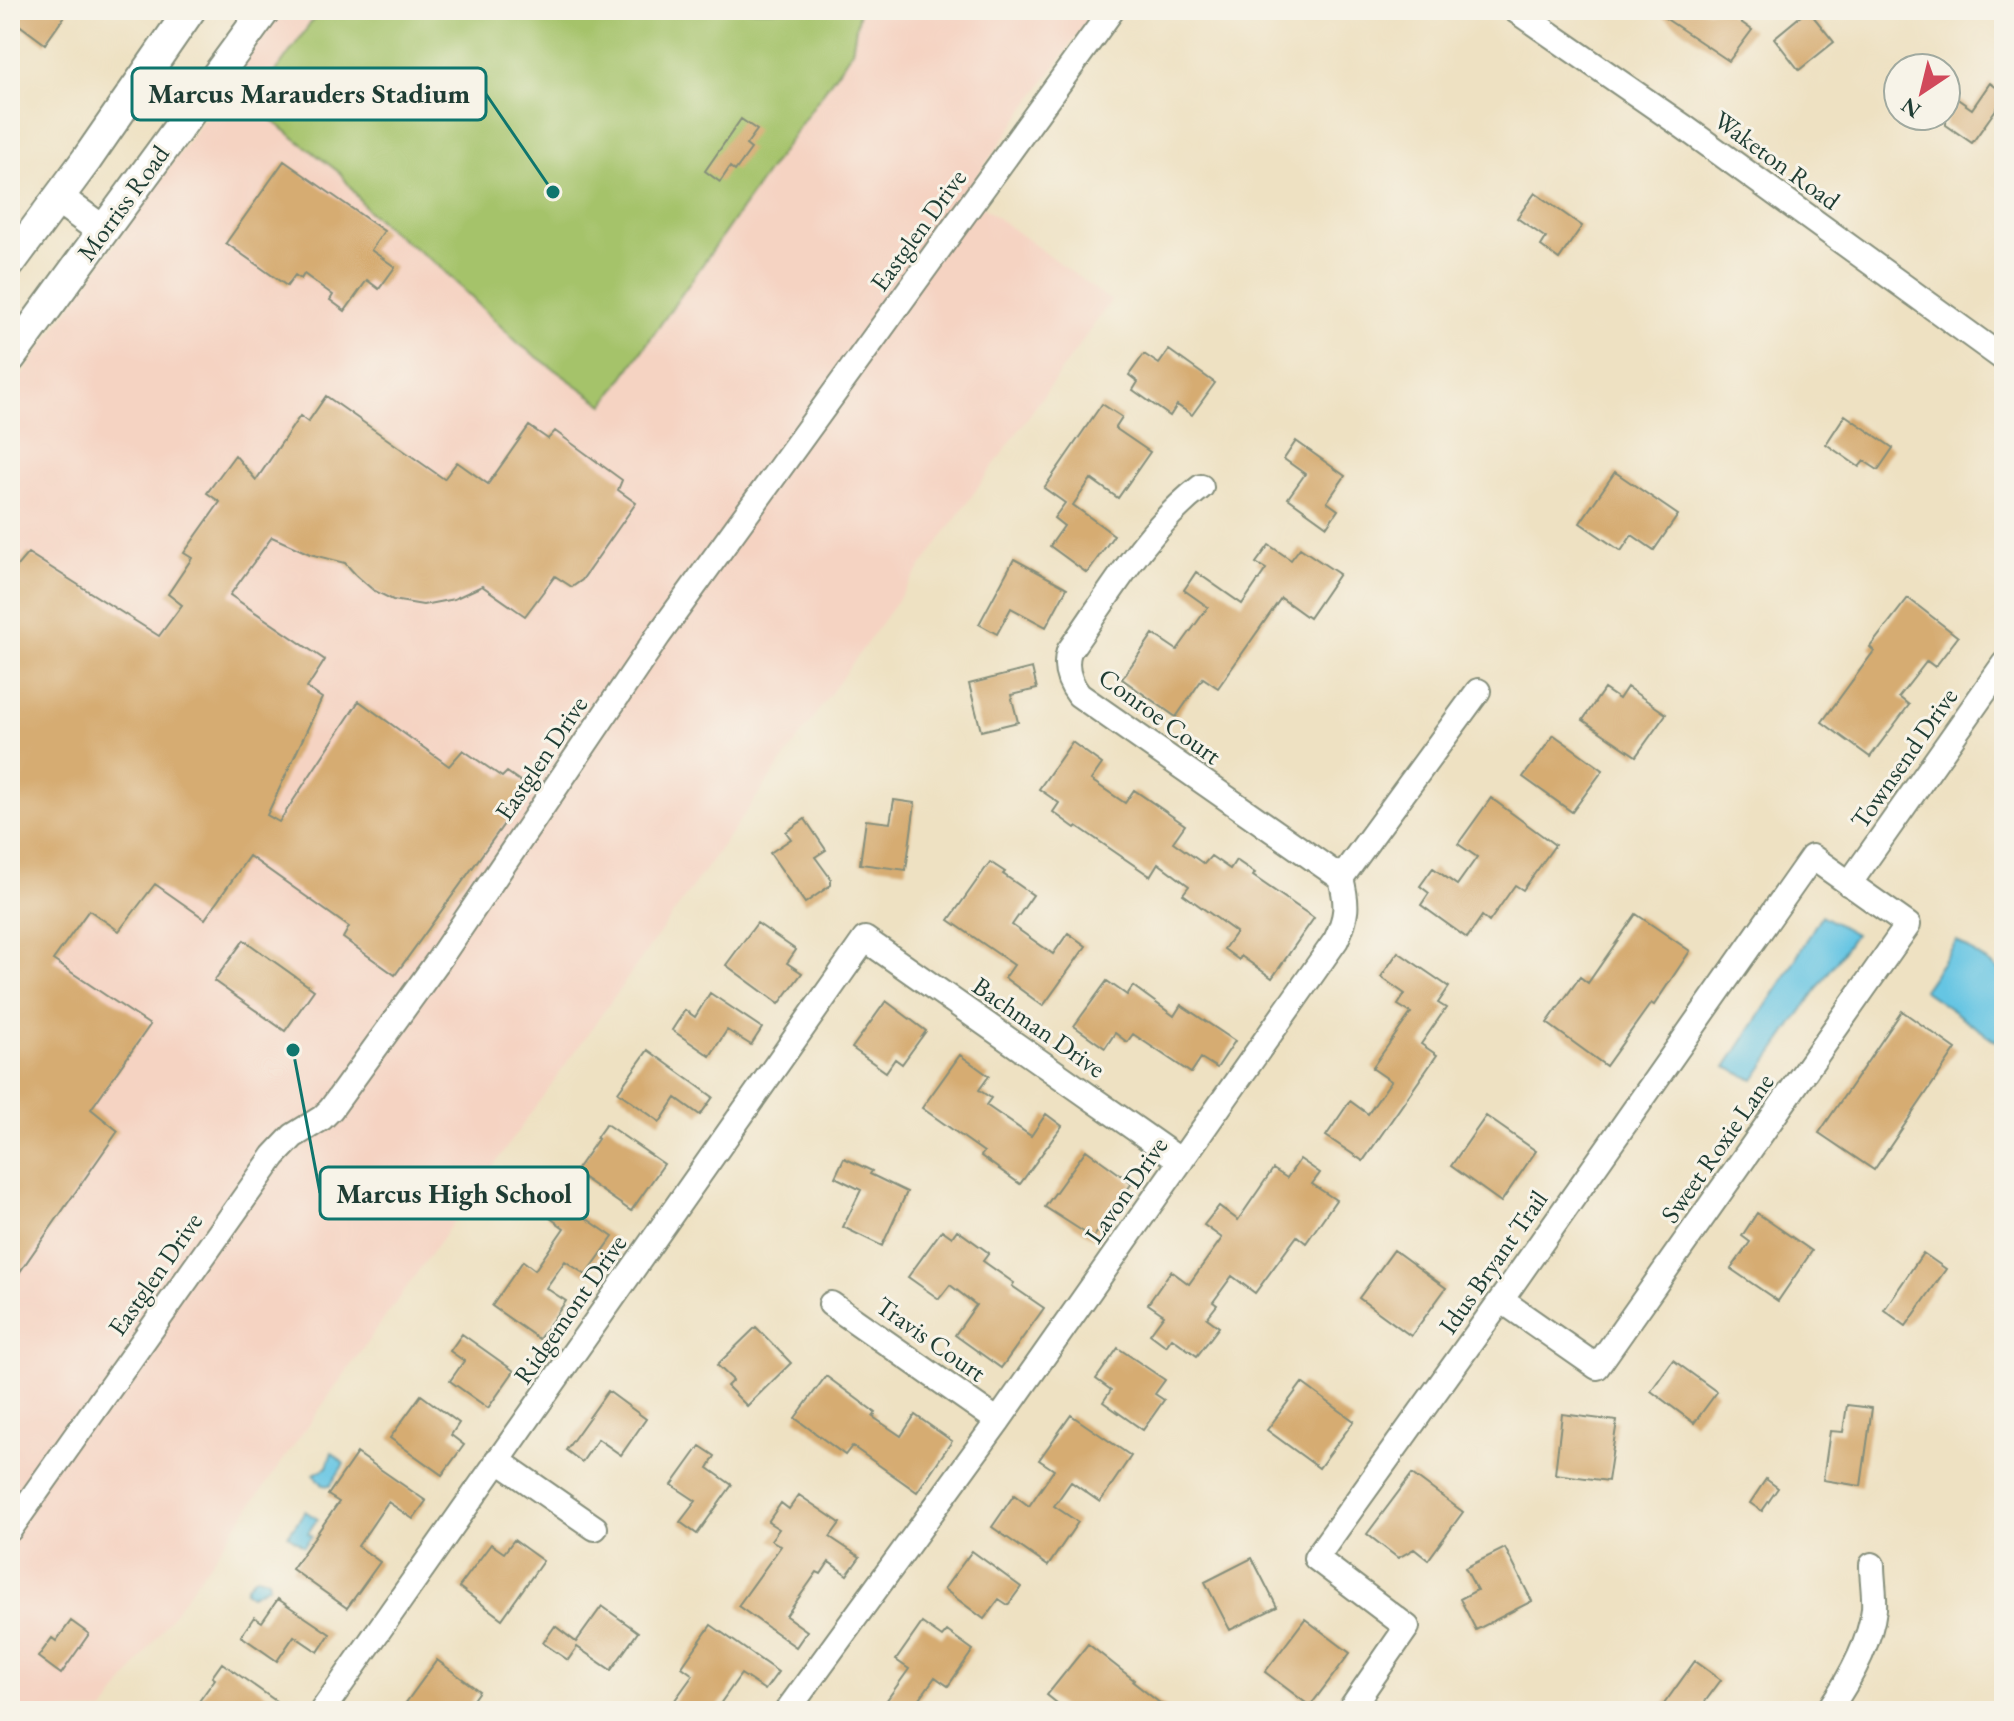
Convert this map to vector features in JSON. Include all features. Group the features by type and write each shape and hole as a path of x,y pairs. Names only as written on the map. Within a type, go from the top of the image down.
{"main road":[{"path":"10,263 190,10"},
{"name":"Morriss Road","path":"10,358 265,10"},
{"path":"58,198 103,231"}],"street":[{"name":"Eastglen Drive","path":"10,1529 274,1156 293,1136 331,1109 438,961 658,636 1112,10"},
{"name":"Waketon Road","path":"1515,10 1684,127 2004,359"},
{"name":"Conroe Court","path":"1201,487 1148,540 1069,651 1066,662 1071,685 1079,695 1341,878"},
{"name":"Townsend Drive","path":"1849,884 2004,664"},
{"path":"1341,878 1478,691"},
{"name":"Idus Bryant Trail","path":"1349,1711 1407,1627 1316,1558 1812,857 1849,884"},
{"name":"Lavon Drive","path":"787,1711 998,1421 1336,940 1346,917 1346,895 1341,878"},
{"name":"Sweet Roxie Lane","path":"1501,1300 1597,1367 1908,925 1849,884"},
{"name":"Bachman Drive","path":"865,939 1181,1161"},
{"name":"Ridgemont Drive","path":"322,1711 865,939"},
{"name":"Travis Court","path":"831,1304 998,1421"},
{"path":"497,1460 595,1528"},
{"path":"1828,1711 1842,1691 1864,1645 1874,1608 1872,1565"}],"shaded area":[{"path":"282,10 1095,10 965,193 1111,301 104,1711 14,1711 10,1708 10,392"}],"green space":[{"path":"320,10 859,10 852,51 604,405 519,344 438,265 368,211 340,173 252,105"}],"water":[{"path":"1821,915 1855,934 1754,1080 1726,1067 1790,969"},
{"path":"1957,941 2004,974 2004,1030 1996,1041 1923,990"},
{"path":"332,1452 344,1464 330,1486 323,1485 314,1474 327,1467"},
{"path":"305,1511 317,1519 308,1533 312,1536 304,1546 288,1535"},
{"path":"256,1576 268,1579 269,1586 251,1595 245,1591"}],"building":[{"path":"10,10 69,10 45,44 10,18"},
{"path":"1653,10 1724,10 1752,30 1729,61"},
{"path":"1808,10 1834,42 1799,70 1774,38"},
{"path":"1990,83 2004,93 2004,98 1972,143 1956,132 1962,132 1962,102 1972,109"},
{"path":"741,119 757,130 746,145 751,149 735,171 730,167 720,182 705,171"},
{"path":"284,161 384,231 371,250 395,267 379,289 367,280 345,311 330,300 333,295 304,274 301,279 295,275 287,286 226,243"},
{"path":"1535,193 1582,226 1559,259 1541,246 1546,238 1517,218"},
{"path":"1169,350 1215,383 1192,415 1177,405 1170,416 1133,390 1138,382 1129,375 1144,354 1159,364"},
{"path":"326,396 444,479 457,462 488,484 529,426 548,439 555,431 622,480 618,490 636,503 582,580 572,587 555,576 525,616 482,586 454,599 423,605 393,600 373,590 345,563 310,554 272,537 230,595 325,660 307,688 322,698 267,815 279,822 359,701 449,766 463,750 502,777 507,772 530,788 395,975 343,938 349,927 249,856 205,919 155,884 119,931 89,910 53,960 150,1025 91,1109 118,1131 10,1286 10,574 28,553 159,636 182,605 168,594 192,558 184,553 220,502 207,493 235,455 256,480 300,416 308,422"},
{"path":"1102,404 1122,417 1115,428 1150,452 1118,498 1091,479 1073,505 1114,535 1087,573 1050,546 1064,526 1054,518 1065,503 1044,488"},
{"path":"1845,415 1893,448 1878,470 1864,461 1859,467 1826,444"},
{"path":"1296,441 1345,476 1327,502 1338,510 1327,526 1288,498 1305,474 1284,459"},
{"path":"1615,472 1678,515 1654,550 1632,535 1621,551 1580,523"},
{"path":"1269,545 1291,560 1300,548 1339,574 1309,618 1281,598 1218,688 1203,678 1176,717 1122,679 1153,634 1177,650 1208,607 1184,590 1196,572 1242,604 1266,569 1256,563"},
{"path":"1014,559 1067,588 1046,627 1011,608 997,634 979,624"},
{"path":"1908,598 1958,637 1935,667 1927,661 1899,697 1909,705 1870,757 1822,722 1874,651 1870,647"},
{"path":"1032,668 1037,689 1011,695 1018,722 981,731 969,684"},
{"path":"1627,687 1666,714 1636,756 1583,720 1604,689 1619,699"},
{"path":"1554,735 1603,770 1572,812 1523,777"},
{"path":"1072,742 1102,764 1091,780 1125,803 1134,790 1185,825 1173,842 1204,864 1211,856 1230,869 1236,860 1255,873 1253,876 1314,918 1272,978 1241,956 1239,960 1224,949 1236,932 1183,894 1189,886 1158,863 1150,876 1053,812 1059,803 1039,789"},
{"path":"1491,798 1555,845 1523,890 1515,885 1489,922 1482,916 1467,938 1421,905 1429,893 1420,886 1433,868 1457,885 1477,857 1458,844"},
{"path":"894,800 915,803 906,870 860,864 866,820 890,823"},
{"path":"805,819 826,850 815,857 831,879 831,885 805,903 770,853 791,839 786,832"},
{"path":"990,862 1033,895 1012,925 1053,954 1068,933 1086,946 1043,1006 1005,978 1014,965 949,920"},
{"path":"1636,914 1690,951 1654,1005 1651,1003 1606,1066 1547,1023 1580,977 1588,983"},
{"path":"757,923 796,950 787,963 802,973 779,1004 726,965"},
{"path":"244,940 314,990 285,1031 214,981"},
{"path":"1398,952 1449,987 1438,1003 1446,1008 1421,1044 1437,1055 1363,1161 1326,1136 1350,1101 1368,1114 1391,1081 1372,1068 1411,1013 1398,1005 1405,994 1381,977"},
{"path":"1107,981 1127,995 1133,986 1174,1016 1181,1005 1235,1041 1217,1068 1201,1058 1191,1073 1133,1034 1127,1042 1115,1033 1105,1048 1074,1026"},
{"path":"710,993 762,1028 751,1045 727,1030 710,1056 672,1030 685,1010 695,1017"},
{"path":"886,1001 926,1031 902,1064 895,1059 886,1072 852,1048"},
{"path":"1902,1011 1956,1049 1874,1170 1819,1133"},
{"path":"648,1050 713,1097 700,1115 676,1098 660,1122 618,1092"},
{"path":"960,1055 989,1076 979,1090 991,1098 986,1105 1031,1136 1046,1114 1062,1126 1020,1184 981,1156 984,1152 922,1108"},
{"path":"1486,1116 1536,1151 1501,1202 1451,1166"},
{"path":"606,1124 664,1164 631,1211 575,1172"},
{"path":"1086,1150 1132,1183 1093,1238 1045,1207"},
{"path":"844,1158 907,1192 882,1246 843,1227 861,1190 835,1177"},
{"path":"1300,1159 1320,1173 1312,1184 1336,1200 1306,1243 1297,1236 1255,1293 1232,1276 1213,1302 1217,1305 1207,1318 1219,1327 1197,1356 1172,1338 1166,1346 1150,1334 1164,1315 1148,1304 1171,1271 1189,1284 1222,1238 1204,1225 1219,1206 1238,1220 1273,1169 1287,1178"},
{"path":"557,1198 613,1237 586,1275 565,1261 546,1288 566,1301 539,1339 492,1306 523,1261 535,1270 564,1228 546,1215"},
{"path":"1757,1213 1812,1251 1778,1301 1731,1269 1750,1242 1742,1236"},
{"path":"942,1230 952,1237 957,1230 989,1253 983,1261 1044,1308 1001,1368 955,1335 976,1305 950,1285 939,1299 908,1277"},
{"path":"1394,1250 1446,1288 1411,1336 1359,1298"},
{"path":"1923,1253 1946,1269 1906,1326 1884,1310"},
{"path":"756,1327 791,1363 747,1406 727,1386 733,1380 717,1365"},
{"path":"462,1334 514,1371 488,1408 450,1381 464,1361 450,1351"},
{"path":"1118,1348 1165,1380 1155,1394 1164,1400 1143,1430 1103,1402 1111,1390 1096,1379"},
{"path":"1673,1360 1717,1392 1694,1423 1651,1391"},
{"path":"826,1376 876,1413 873,1417 901,1436 915,1415 952,1441 917,1492 852,1446 845,1455 795,1418"},
{"path":"1302,1383 1354,1421 1319,1468 1267,1430"},
{"path":"608,1391 646,1419 621,1455 598,1439 582,1462 566,1450"},
{"path":"421,1395 459,1423 451,1435 464,1445 442,1475 390,1438"},
{"path":"1847,1405 1872,1408 1861,1486 1823,1480 1830,1431 1843,1432"},
{"path":"1562,1414 1617,1421 1608,1481 1555,1474"},
{"path":"1071,1415 1131,1456 1100,1502 1071,1482 1054,1506 1078,1522 1048,1566 992,1527 1014,1495 1029,1506 1054,1470 1039,1460"},
{"path":"700,1446 715,1456 708,1468 732,1485 697,1534 680,1522 696,1501 672,1485"},
{"path":"357,1453 426,1501 413,1519 388,1502 358,1546 380,1562 347,1608 292,1569 339,1502 328,1495"},
{"path":"1412,1474 1463,1512 1428,1560 1414,1549 1398,1558 1367,1534"},
{"path":"1766,1479 1778,1488 1762,1511 1750,1503"},
{"path":"799,1495 840,1523 830,1537 860,1557 847,1575 829,1562 821,1574 817,1572 786,1616 807,1631 796,1647 738,1606 781,1546 771,1540 779,1529 768,1522 781,1503 789,1509"},
{"path":"514,1540 543,1561 502,1619 459,1587 491,1544 504,1553"},
{"path":"1505,1548 1532,1601 1476,1630 1460,1599 1477,1590 1465,1568"},
{"path":"972,1551 1021,1587 1008,1605 999,1599 984,1619 944,1589"},
{"path":"1252,1558 1277,1607 1230,1630 1205,1582"},
{"path":"278,1599 330,1634 318,1652 294,1636 277,1661 241,1636 254,1617 262,1622"},
{"path":"602,1606 638,1632 611,1670 577,1647 568,1660 543,1643 555,1626 576,1642"},
{"path":"1305,1619 1350,1653 1310,1706 1265,1672"},
{"path":"71,1621 89,1634 61,1674 38,1657 52,1638 56,1641"},
{"path":"922,1623 942,1637 947,1631 973,1650 948,1686 935,1677 911,1711 879,1711 909,1669 896,1660"},
{"path":"711,1625 778,1672 765,1690 741,1674 715,1711 667,1711 693,1675 682,1667"},
{"path":"1088,1644 1170,1711 1067,1711 1047,1695"},
{"path":"437,1660 479,1691 465,1711 400,1711"},
{"path":"1695,1661 1721,1680 1698,1711 1659,1711"},
{"path":"222,1663 290,1711 192,1711 215,1679 212,1677"}],"place":[{"name":"Marcus Marauders Stadium","path":"553,192"},
{"name":"Marcus High School","path":"293,1050"}]}
